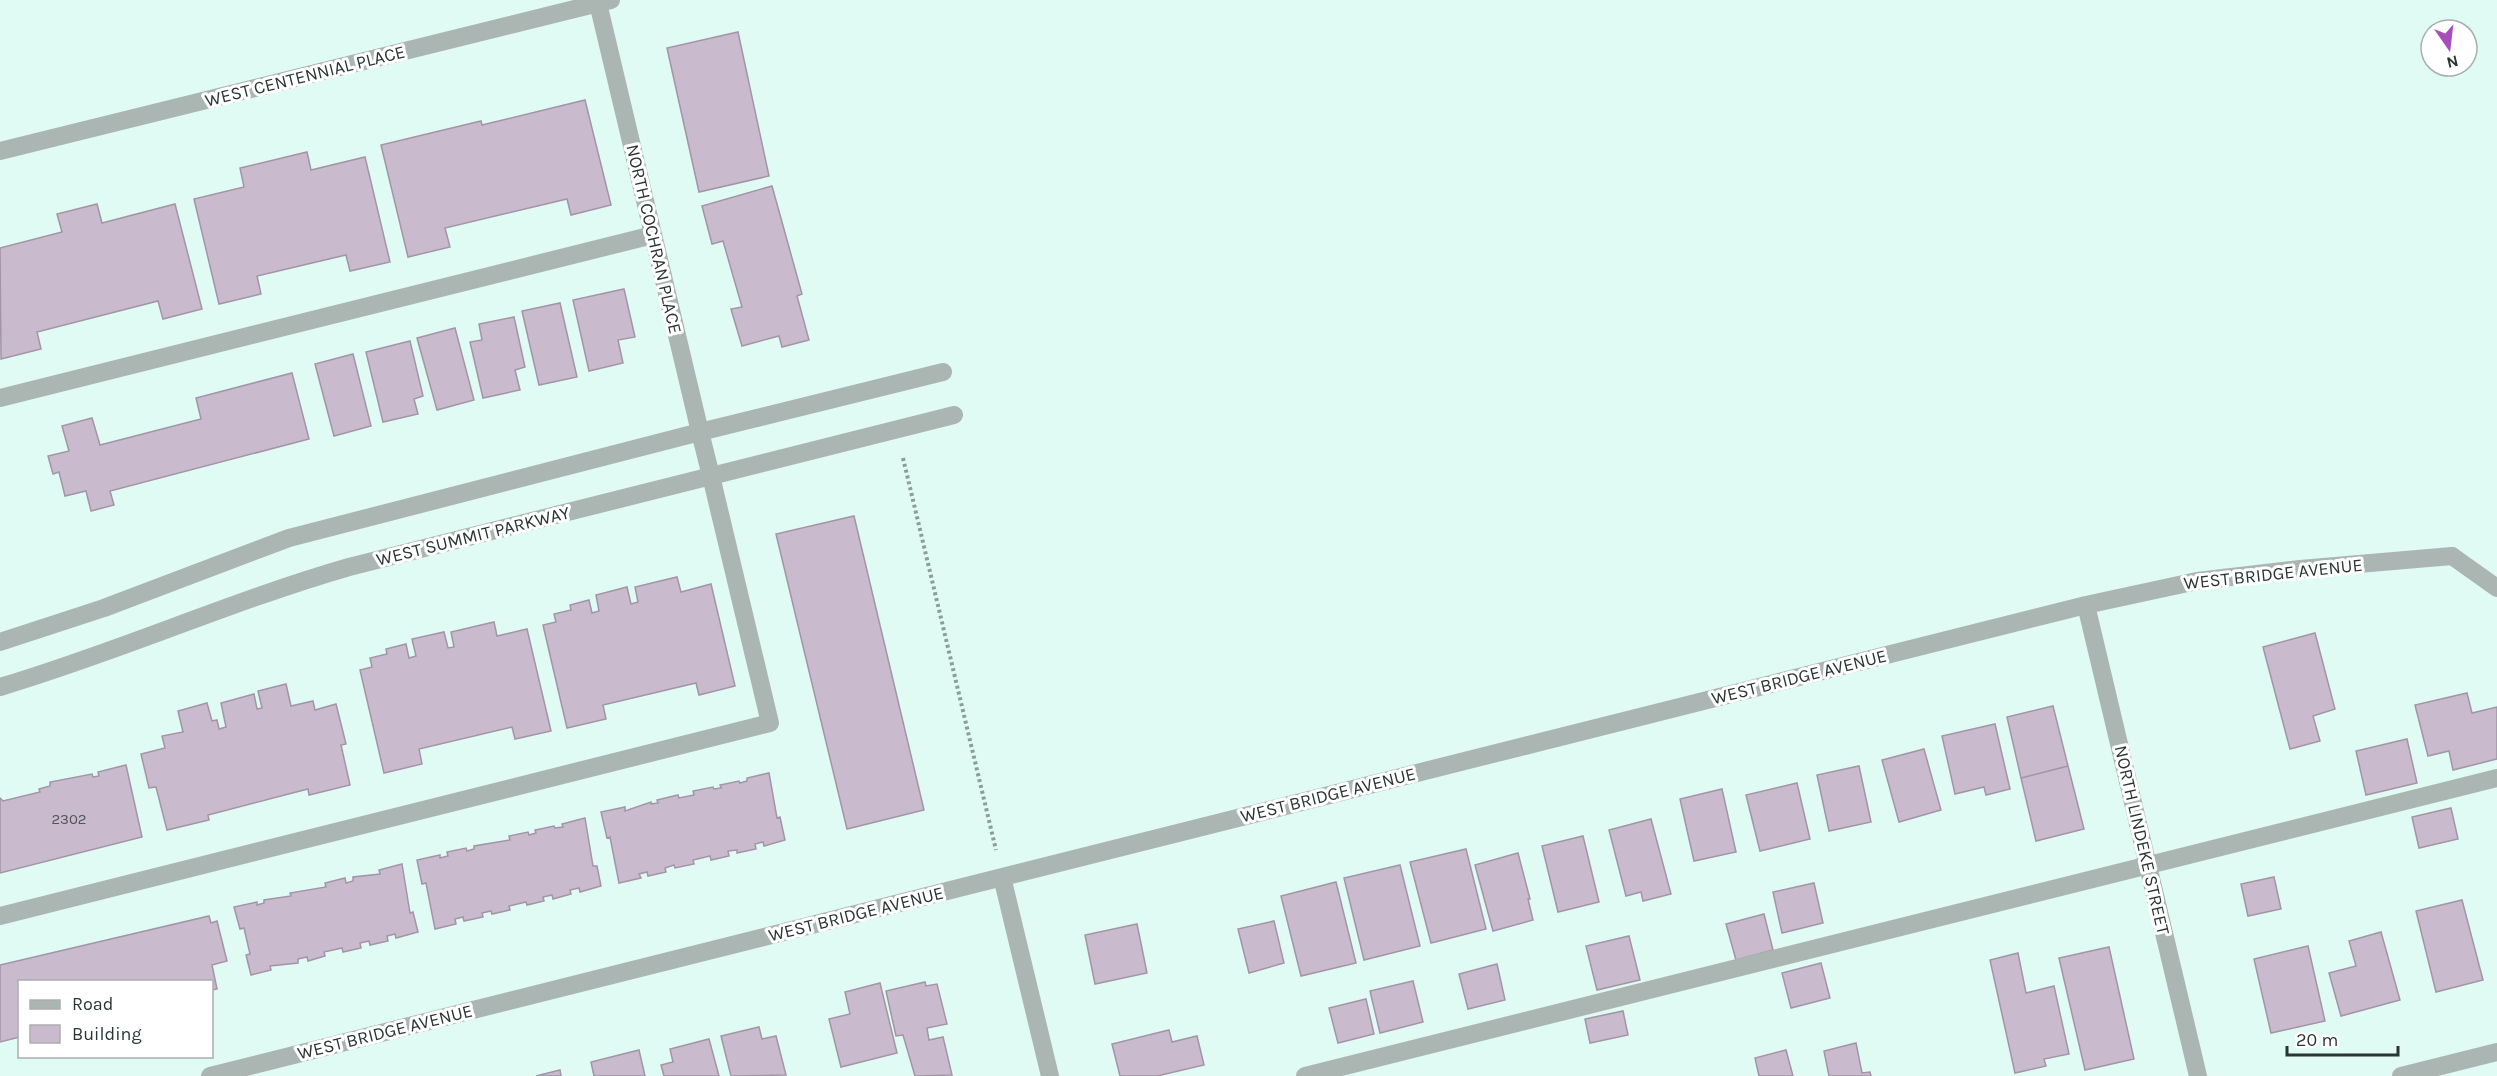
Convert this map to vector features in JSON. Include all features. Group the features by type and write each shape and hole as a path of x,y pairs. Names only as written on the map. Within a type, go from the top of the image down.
{"street":[{"name":"WEST CENTENNIAL PLACE","path":"0,151 604,2"},
{"name":"NORTH COCHRAN PLACE","path":"0,916 770,723 653,235 604,2"},
{"path":"0,398 653,235"},
{"path":"0,642 113,605 289,538 944,372"},
{"name":"WEST SUMMIT PARKWAY","path":"0,687 117,650 302,580 954,415"},
{"name":"WEST BRIDGE AVENUE","path":"210,1076 2086,604 2206,580 2300,569 2452,556 2497,588"},
{"name":"NORTH LINDEKE STREET","path":"2086,604 2198,1076"},
{"path":"1305,1076 2497,778"},
{"path":"1002,877 1050,1076"},
{"path":"2401,1076 2497,1052"}],"path":[{"path":"896,429 1002,877"}],"building":[{"path":"738,32 769,176 699,192 667,48"},
{"path":"585,100 611,205 571,215 567,199 445,228 450,247 408,257 381,145 481,121 482,125"},
{"path":"307,152 311,170 365,157 390,262 350,271 346,255 257,276 261,294 219,304 194,199 244,187 240,168"},
{"path":"772,186 802,294 797,296 809,340 782,347 779,336 742,346 731,309 742,307 723,241 712,244 702,206"},
{"path":"97,204 102,223 175,204 202,309 163,319 158,301 37,332 41,349 1,359 0,248 62,232 57,214"},
{"path":"624,289 635,337 618,340 623,363 589,371 573,300"},
{"path":"560,303 577,377 539,385 522,311"},
{"path":"514,317 525,367 515,370 520,390 483,398 470,342 482,340 479,324"},
{"path":"455,328 474,400 437,410 417,338"},
{"path":"410,341 423,396 414,399 418,414 383,422 366,352"},
{"path":"353,354 371,426 334,436 315,364"},
{"path":"292,373 309,439 110,491 114,505 91,511 86,491 65,496 59,472 53,474 48,456 69,451 62,426 92,418 100,445 201,419 196,398"},
{"path":"854,516 924,810 847,829 776,534"},
{"path":"677,577 681,592 711,584 735,686 699,695 696,683 603,705 606,719 567,728 543,625 556,622 554,614 571,610 570,605 589,600 592,613 599,611 596,595 627,587 631,604 638,602 635,587"},
{"path":"494,622 497,636 527,629 551,731 515,739 512,727 419,749 422,764 384,773 360,670 372,667 370,658 387,654 386,649 406,644 409,658 416,656 412,639 444,632 448,648 454,647 451,632"},
{"path":"2315,633 2335,709 2313,716 2320,741 2290,749 2263,647"},
{"path":"286,684 291,706 313,701 315,710 336,704 346,744 341,745 350,785 309,795 308,789 208,815 209,820 167,830 156,787 149,788 141,754 165,748 162,736 183,732 178,711 207,703 212,721 217,720 219,729 226,727 221,703 254,694 257,709 262,708 258,691"},
{"path":"2467,693 2472,713 2497,707 2497,759 2453,770 2449,751 2428,756 2415,705"},
{"path":"2053,706 2068,766 2021,778 2007,717"},
{"path":"1995,724 2010,789 1986,795 1984,787 1955,794 1942,736"},
{"path":"2407,739 2417,783 2366,795 2356,751"},
{"path":"1924,749 1941,810 1899,822 1882,760"},
{"path":"126,765 142,837 0,873 0,798 3,801 40,792 39,789 50,786 50,782 92,774 93,777 99,776 98,772"},
{"path":"1859,766 1871,822 1829,831 1817,775"},
{"path":"2068,766 2084,829 2036,841 2021,778"},
{"path":"769,773 777,818 780,817 785,840 764,846 763,842 755,844 756,849 737,853 737,850 728,851 729,856 711,860 710,856 693,860 694,864 675,868 674,865 665,868 666,872 648,876 647,872 639,874 641,878 619,883 610,837 607,838 601,812 625,807 625,811 651,802 651,804 658,803 657,800 678,795 679,798 694,795 693,791 713,787 714,789 721,788 720,785 739,781 740,783 747,781 747,778"},
{"path":"1797,783 1810,839 1760,851 1746,795"},
{"path":"1722,789 1736,852 1694,861 1680,799"},
{"path":"2451,808 2458,839 2419,848 2412,817"},
{"path":"585,818 593,866 597,866 601,886 580,892 579,888 570,890 571,894 553,899 552,895 543,897 544,901 509,906 510,910 492,914 491,911 482,913 483,917 464,921 463,917 455,919 456,924 435,929 426,883 422,884 417,860 440,855 440,858 448,856 447,852 466,848 467,851 474,849 474,846 510,840 509,836 528,832 529,835 536,833 535,830 554,826 555,828 563,827 562,824"},
{"path":"1651,819 1671,894 1643,901 1641,892 1626,896 1609,830"},
{"path":"1583,836 1599,902 1558,912 1542,846"},
{"path":"1466,849 1486,929 1431,943 1410,862"},
{"path":"1518,853 1533,920 1493,931 1475,865"},
{"path":"402,864 410,913 413,912 418,932 396,938 395,934 387,936 388,941 370,945 369,941 360,943 361,948 343,952 342,948 324,952 325,956 308,961 307,957 298,959 298,963 270,966 271,970 251,975 246,955 250,954 244,928 240,929 234,907 257,902 257,905 264,903 264,900 291,896 290,893 326,887 325,883 345,878 346,883 353,881 353,877 380,874 379,870"},
{"path":"1400,865 1420,946 1364,960 1344,878"},
{"path":"2274,877 2281,909 2248,916 2241,884"},
{"path":"1336,882 1356,963 1301,976 1281,896"},
{"path":"1814,883 1823,923 1782,933 1773,892"},
{"path":"2462,900 2483,980 2436,992 2416,911"},
{"path":"1764,914 1773,950 1736,960 1726,924"},
{"path":"209,916 211,923 217,921 227,961 212,965 217,989 213,990 213,980 18,980 18,1038 0,1042 0,965"},
{"path":"1274,921 1284,963 1249,973 1238,929"},
{"path":"1137,924 1147,973 1095,984 1085,935"},
{"path":"2381,932 2400,1000 2341,1016 2329,973 2356,966 2349,941"},
{"path":"1629,936 1640,980 1597,990 1586,946"},
{"path":"2308,946 2325,1021 2271,1033 2254,959"},
{"path":"2109,947 2134,1059 2085,1070 2059,958"},
{"path":"2018,953 2026,993 2054,986 2069,1054 2044,1059 2046,1066 2015,1073 1990,960"},
{"path":"1821,963 1830,998 1791,1008 1782,973"},
{"path":"1497,964 1505,1000 1468,1009 1459,974"},
{"path":"1413,981 1423,1022 1380,1033 1370,991"},
{"path":"925,982 926,986 937,984 947,1024 927,1028 929,1040 943,1037 952,1075 915,1076 903,1035 896,1036 886,991"},
{"path":"880,983 897,1053 841,1067 829,1019 850,1014 845,992"},
{"path":"1366,999 1374,1034 1338,1043 1329,1008"},
{"path":"1623,1011 1628,1035 1590,1043 1585,1019"},
{"path":"759,1027 762,1039 776,1036 786,1075 731,1076 721,1036"},
{"path":"1169,1030 1172,1042 1197,1036 1204,1065 1157,1076 1120,1076 1112,1044"},
{"path":"709,1039 719,1076 664,1076 661,1065 673,1062 670,1049"},
{"path":"1856,1043 1862,1073 1870,1072 1871,1076 1829,1076 1824,1051"},
{"path":"639,1050 645,1076 594,1076 591,1062"},
{"path":"1786,1050 1793,1076 1759,1076 1755,1058"},
{"path":"560,1070 561,1076 536,1076"}]}
